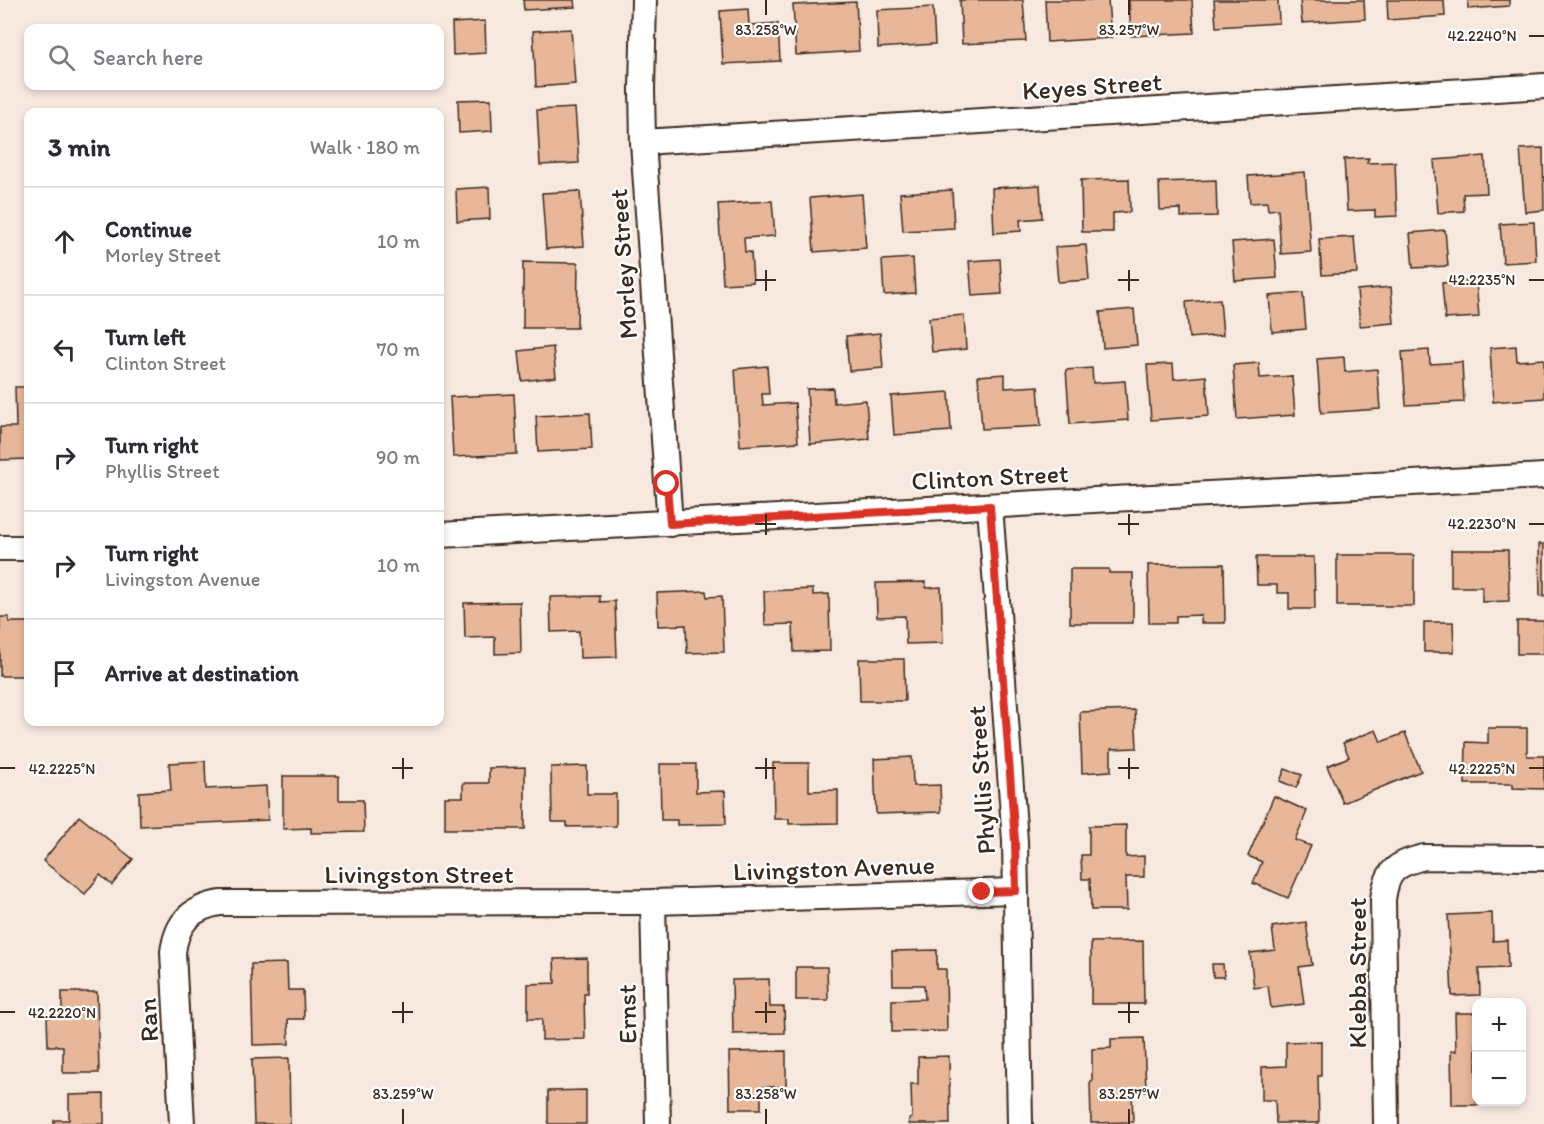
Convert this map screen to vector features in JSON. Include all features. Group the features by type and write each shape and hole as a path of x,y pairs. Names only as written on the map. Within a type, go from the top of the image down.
{"street":[{"name":"Morley Street","path":"644,0 643,142 670,524"},
{"name":"Keyes Street","path":"643,142 1544,86"},
{"name":"Clinton Street","path":"444,535 1544,476"},
{"name":"Phyllis Street","path":"990,506 1015,841 1020,1124"},
{"path":"0,548 24,548"},
{"name":"Klebba Street","path":"1386,1124 1383,899 1385,885 1392,872 1406,862 1424,857 1544,858"},
{"name":"Livingston Avenue","path":"653,902 1016,891"},
{"name":"Livingston Street","path":"189,917 209,905 220,903 653,902"},
{"name":"Ernst","path":"653,902 658,1124"},
{"name":"Ran","path":"182,1124 173,952 175,936 189,917"}],"building":[{"path":"523,0 574,0 575,7 524,10"},
{"path":"960,0 1023,0 1026,41 962,44"},
{"path":"1045,0 1108,0 1111,38 1047,42"},
{"path":"1129,0 1192,0 1194,33 1131,36"},
{"path":"1214,0 1278,0 1279,23 1216,27"},
{"path":"1300,0 1364,0 1365,19 1302,23"},
{"path":"1387,0 1444,0 1445,16 1388,20"},
{"path":"1468,0 1509,0 1509,6 1468,9"},
{"path":"856,2 859,51 796,55 793,5"},
{"path":"933,7 935,44 878,48 877,10"},
{"path":"748,9 749,25 778,23 780,61 723,64 720,11"},
{"path":"485,21 486,53 453,55 452,23"},
{"path":"571,29 575,84 536,87 533,31"},
{"path":"491,99 492,131 459,133 458,100"},
{"path":"575,108 579,163 540,165 537,110"},
{"path":"1543,148 1544,210 1525,212 1520,149"},
{"path":"1485,156 1487,193 1463,194 1464,211 1438,213 1434,160"},
{"path":"1369,158 1367,163 1395,162 1397,216 1375,217 1375,210 1347,211 1344,159"},
{"path":"1305,172 1311,252 1281,254 1278,209 1268,210 1267,202 1250,203 1248,176"},
{"path":"1129,179 1130,212 1113,213 1113,232 1082,232 1081,180"},
{"path":"1216,180 1217,216 1181,217 1181,209 1160,210 1159,182"},
{"path":"1040,185 1042,218 1020,220 1021,231 994,233 992,188"},
{"path":"489,187 490,219 457,221 456,189"},
{"path":"952,190 954,228 903,231 900,193"},
{"path":"580,191 584,246 546,249 542,193"},
{"path":"862,194 866,248 814,252 810,198"},
{"path":"772,201 775,236 744,238 745,252 751,252 753,282 723,284 718,204"},
{"path":"1534,222 1536,261 1503,263 1500,224"},
{"path":"1445,230 1448,266 1413,268 1410,233"},
{"path":"1354,237 1357,273 1322,275 1319,239"},
{"path":"1274,239 1277,278 1235,281 1232,242"},
{"path":"1086,245 1089,280 1058,282 1055,247"},
{"path":"913,258 915,293 884,295 882,260"},
{"path":"1000,259 1002,294 972,296 969,261"},
{"path":"523,262 578,263 577,328 523,328"},
{"path":"1476,280 1479,317 1445,319 1442,283"},
{"path":"1391,287 1394,323 1360,326 1357,290"},
{"path":"1303,293 1306,329 1272,332 1269,296"},
{"path":"1220,299 1223,335 1189,338 1186,302"},
{"path":"1134,309 1137,345 1103,348 1100,312"},
{"path":"964,315 966,349 932,352 929,318"},
{"path":"880,333 883,368 849,371 846,336"},
{"path":"1516,346 1517,361 1544,359 1544,398 1493,402 1490,348"},
{"path":"553,347 556,377 522,381 519,351"},
{"path":"1429,350 1430,364 1462,362 1464,402 1406,405 1402,352"},
{"path":"1344,357 1345,372 1377,369 1380,409 1321,413 1317,359"},
{"path":"1259,363 1260,378 1292,376 1295,415 1237,419 1233,365"},
{"path":"1173,364 1174,379 1206,376 1209,416 1151,420 1147,365"},
{"path":"767,366 769,394 762,394 763,405 795,403 798,442 740,446 735,369"},
{"path":"1092,368 1093,383 1125,381 1128,420 1070,424 1066,370"},
{"path":"1005,374 1005,388 1038,386 1041,426 982,429 978,376"},
{"path":"15,387 24,387 24,459 0,460 0,427 16,427"},
{"path":"833,388 834,403 866,400 869,439 810,444 807,389"},
{"path":"949,392 951,431 894,435 891,396"},
{"path":"514,394 517,454 453,457 450,397"},
{"path":"590,413 592,449 538,452 536,416"},
{"path":"1539,544 1544,544 1544,596 1540,596"},
{"path":"1451,550 1508,550 1509,601 1482,602 1482,587 1451,587"},
{"path":"1337,555 1414,555 1414,606 1337,606"},
{"path":"1256,557 1314,557 1315,609 1289,609 1289,593 1277,593 1277,585 1257,585"},
{"path":"1224,564 1225,623 1201,623 1201,615 1176,616 1176,623 1149,623 1148,565"},
{"path":"1070,569 1109,569 1109,573 1133,573 1133,623 1070,623"},
{"path":"926,582 926,588 941,587 943,643 906,644 905,616 877,617 876,583"},
{"path":"813,589 813,595 829,594 830,651 794,652 793,624 765,625 764,591"},
{"path":"706,591 707,597 722,596 724,652 687,653 686,625 658,626 657,593"},
{"path":"600,596 600,602 615,601 617,657 580,658 579,631 551,632 550,597"},
{"path":"520,602 521,653 495,654 495,637 465,638 464,603"},
{"path":"0,617 9,617 9,622 24,622 24,676 0,676"},
{"path":"1517,621 1544,621 1544,654 1517,654"},
{"path":"1424,622 1453,622 1454,652 1424,652"},
{"path":"859,659 904,659 905,701 860,701"},
{"path":"1135,710 1137,748 1111,749 1111,771 1082,773 1080,712"},
{"path":"1488,728 1527,728 1527,756 1544,756 1544,789 1513,788 1513,784 1465,784 1466,742 1488,743"},
{"path":"1376,730 1381,742 1405,733 1421,771 1343,803 1327,766 1349,757 1343,743"},
{"path":"912,757 913,786 940,785 941,812 876,814 874,759"},
{"path":"205,761 206,789 266,786 268,820 140,826 139,792 171,790 169,763"},
{"path":"773,763 809,763 809,791 838,790 838,823 789,824 789,819 774,819"},
{"path":"660,764 696,764 696,792 725,791 726,824 677,825 677,820 661,820"},
{"path":"587,766 587,794 616,794 616,826 567,827 567,822 552,822 551,767"},
{"path":"525,767 525,829 445,829 445,797 463,797 463,783 489,783 489,768"},
{"path":"1285,769 1302,775 1296,788 1280,781"},
{"path":"283,776 339,776 339,800 363,800 364,832 311,833 311,828 283,829"},
{"path":"1274,796 1307,811 1295,840 1311,846 1288,898 1253,883 1262,862 1248,856"},
{"path":"79,816 133,859 112,885 100,875 85,894 43,861"},
{"path":"1126,825 1126,857 1144,856 1144,877 1126,877 1127,910 1091,910 1090,879 1082,879 1081,855 1089,855 1089,826"},
{"path":"1492,913 1493,941 1507,940 1508,968 1479,969 1480,995 1452,996 1448,915"},
{"path":"1306,922 1312,965 1299,967 1304,1004 1271,1008 1268,986 1254,988 1250,953 1275,950 1272,927"},
{"path":"1143,941 1144,1004 1091,1004 1091,942"},
{"path":"937,950 937,969 946,969 947,1031 892,1032 892,1000 925,999 924,985 893,985 892,951"},
{"path":"587,958 587,994 584,994 585,1039 542,1040 542,1019 528,1019 528,984 555,983 554,959"},
{"path":"287,963 288,990 303,990 304,1019 288,1019 289,1044 253,1045 251,964"},
{"path":"1212,964 1223,964 1224,977 1213,977"},
{"path":"796,967 827,967 828,1000 796,1000"},
{"path":"769,979 770,1007 784,1007 785,1033 733,1034 732,980"},
{"path":"62,992 97,992 99,1073 63,1073 63,1046 48,1046 47,1017 62,1017"},
{"path":"1455,1013 1472,1013 1472,1105 1452,1105 1451,1051 1456,1051"},
{"path":"1144,1038 1146,1091 1132,1092 1133,1122 1091,1123 1092,1049 1111,1048 1111,1039"},
{"path":"1321,1041 1321,1076 1318,1076 1319,1123 1276,1123 1275,1100 1262,1100 1262,1067 1286,1066 1286,1042"},
{"path":"786,1051 786,1087 761,1087 761,1109 730,1109 729,1052"},
{"path":"949,1056 950,1124 909,1124 909,1119 912,1118 911,1084 918,1084 918,1057"},
{"path":"289,1058 290,1124 254,1124 252,1059"},
{"path":"586,1090 586,1124 548,1124 548,1091"},
{"path":"104,1094 104,1124 54,1124 54,1120 69,1120 69,1095"}],"route":[{"path":"667,484 670,524 990,506 1015,841 1016,891 982,892"}]}
